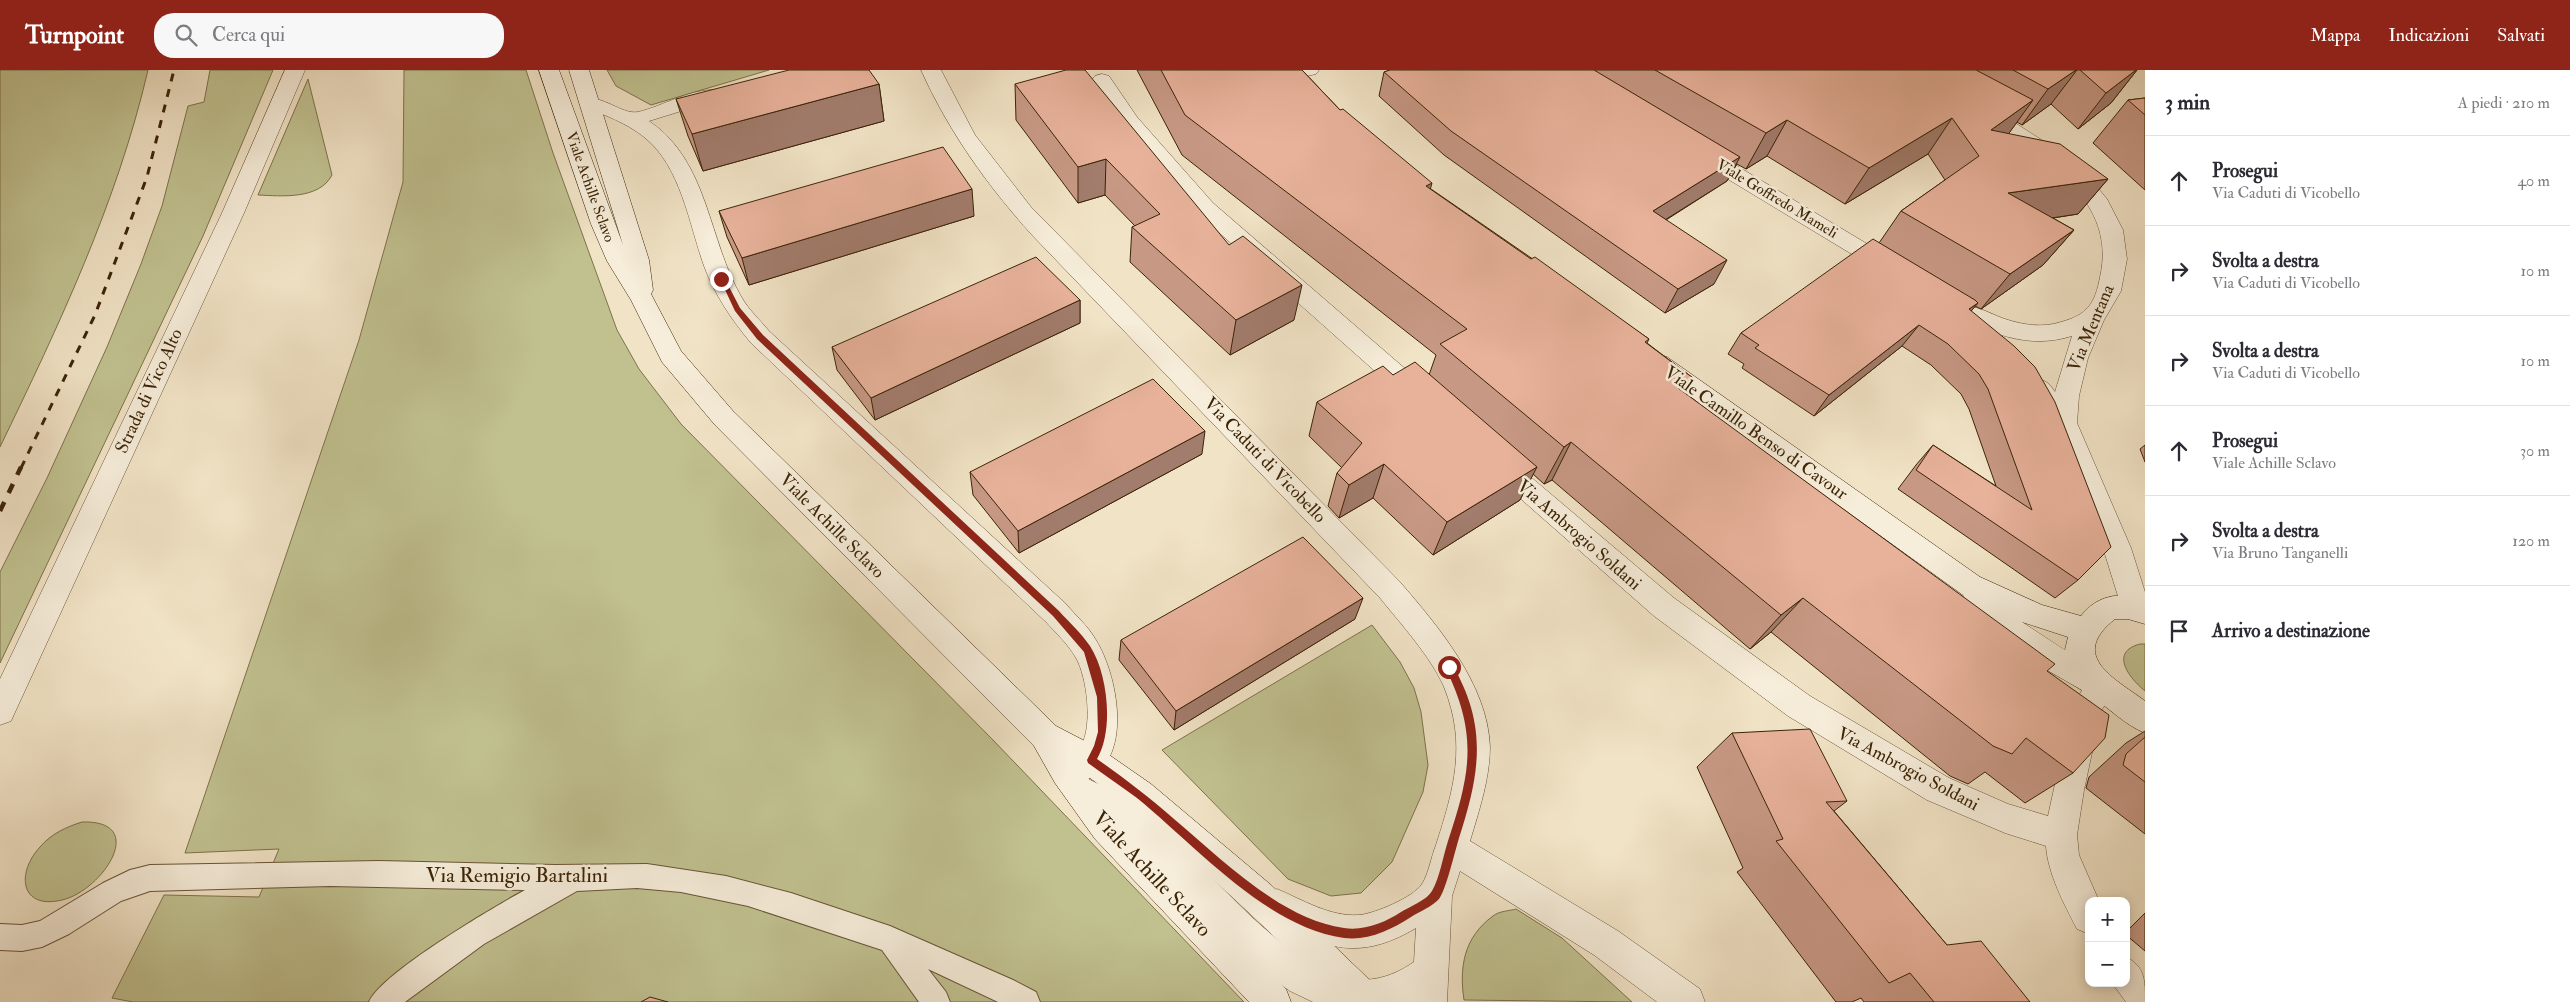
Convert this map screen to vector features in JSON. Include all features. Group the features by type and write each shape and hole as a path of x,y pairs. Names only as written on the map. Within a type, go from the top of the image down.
{"street":[{"name":"Strada di Vico Alto","path":"0,710 232,213 295,70"},
{"name":"Viale Achille Sclavo","path":"549,70 606,235 671,356 706,398 1045,736 1079,774 1106,828 1136,862 1273,1002"},
{"name":"Viale Achille Sclavo","path":"579,70 634,247 642,299"},
{"name":"Via Caduti di Vicobello","path":"932,70 951,114 965,138 1017,204 1390,590 1438,650 1457,681 1463,698 1474,747 1469,787 1452,848 1435,896 1429,988 1404,990 1364,1000 1330,992 1307,982 1283,966 1245,934 1141,832 1110,809 1079,774"},
{"path":"1297,71 1313,95"},
{"path":"1102,80 1129,121 1205,208 1440,413"},
{"path":"636,119 730,90"},
{"path":"590,103 619,110 636,119 654,133 675,156 731,299 760,337 1056,613 1087,649 1093,662 1102,697 1103,732 1099,747 1079,774"},
{"name":"Via Mentana","path":"1965,103 2050,152 2081,181 2101,207 2114,236 2115,258 2108,292 2092,320 2071,372 2066,391 2064,423"},
{"name":"Viale Goffredo Mameli","path":"1680,141 1908,278"},
{"path":"2010,351 1958,308 2008,328 2035,333 2061,331 2092,320"},
{"name":"Viale Camillo Benso di Cavour","path":"1643,352 1970,585 2036,615 2087,630"},
{"path":"2028,373 2064,423 2117,548 2140,610"},
{"name":"Via Ambrogio Soldani","path":"1482,450 1664,607 1799,706 1938,789 2005,818 2060,835"},
{"name":"Viale Camillo Benso di Cavour","path":"1970,585 1983,604 2011,629 2051,658 2101,687 2145,719"},
{"name":"Viale Camillo Benso di Cavour","path":"2101,687 2090,675 2080,657 2080,644 2087,630 2102,613 2111,608 2140,610"},
{"path":"2085,909 2077,894 2063,855 2060,835 2087,706 2101,687"},
{"name":"Viale Achille Sclavo","path":"1079,774 1140,795 1259,897 1364,1000"},
{"path":"1452,848 1606,944 1687,1002"},
{"path":"1259,897 1316,926 1345,933 1368,932 1390,924 1435,896"},
{"path":"2130,979 2145,997"}],"lane":[{"name":"Via Remigio Bartalini","path":"0,937 26,938 45,934 124,886 150,878 309,873 576,878 656,877 706,884 766,898 890,939 988,981 1026,1002"},
{"path":"383,1002 482,928 576,878"},
{"path":"890,939 936,1002"}],"green space":[{"path":"0,70 148,70 120,168 103,216 65,309 0,447"},
{"path":"210,70 273,70 203,236 0,663 0,572 47,478 107,347 141,264 162,206 188,106 204,102"},
{"path":"404,70 526,70 553,153 617,330 639,369 681,424 993,740 1244,1002 133,1002 112,998 164,895 259,897 279,849 185,853 359,340 403,182"},
{"path":"607,70 769,70 651,105 616,86"},
{"path":"308,79 332,175 326,183 309,193 288,196 258,195"},
{"path":"1372,625 1400,662 1414,688 1421,712 1428,765 1423,792 1392,862 1361,893 1331,896 1288,879 1162,750"},
{"path":"2140,644 2145,644 2145,691 2128,673 2124,659 2125,653"},
{"path":"82,822 102,824 113,832 116,843 112,857 104,871 92,884 77,894 62,900 48,902 37,900 26,887 27,868 32,857 44,842 54,835"},
{"path":"1516,909 1562,938 1632,1002 1464,1000 1463,964 1470,943 1483,924 1495,914"}],"building":[{"path":"789,70 869,70 879,84 692,134 676,99"},
{"path":"1066,70 1085,70 1229,245 1243,236 1302,285 1236,320 1132,227 1160,214 1106,159 1078,167 1015,84"},
{"path":"1161,70 1302,70 1340,110 1343,109 1432,183 1426,186 1531,259 1535,257 1649,339 1645,342 1693,378 1678,388 2055,664 2047,671 2109,715 2105,738 2073,773 2026,738 2012,754 1993,746 1803,598 1781,615 1571,442 1564,447 1440,344 1467,329 1185,115"},
{"path":"1390,70 1594,70 1740,157 1653,211 1727,260 1678,289 1451,131 1384,72"},
{"path":"1655,70 1976,70 2033,100 1991,130 2060,144 2108,179 2008,193 2074,230 2010,274 1901,211 1979,156 1952,118 1869,168 1787,120 1766,133"},
{"path":"2013,70 2076,70 2048,89"},
{"path":"2080,70 2136,70 2106,93"},
{"path":"2145,98 2145,115 2128,100"},
{"path":"943,147 972,189 742,258 719,211"},
{"path":"1873,239 1975,300 1978,303 1969,309 2014,346 2035,367 2055,402 2111,547 2078,580 1916,470 1933,445 2032,510 1988,389 1979,374 1948,344 1919,325 1829,395 1755,348 1759,345 1741,333"},
{"path":"1036,257 1080,300 871,398 832,347"},
{"path":"1415,362 1537,467 1447,522 1384,464 1349,485 1337,473 1362,443 1317,402 1383,366 1393,375"},
{"path":"1153,379 1205,431 1018,531 970,472"},
{"path":"1303,537 1363,598 1176,711 1121,640"},
{"path":"1810,729 1847,801 1826,802 1947,945 1981,941 2030,1002 1934,1002 1910,973 1889,983 1776,841 1783,839 1732,733"},
{"path":"2145,737 2145,782 2123,765 2126,754"},
{"path":"650,997 668,1002 641,1002"}],"railway":[{"path":"21,468 95,315 147,177 174,70"},
{"path":"0,511 21,467"}],"route":[{"path":"721,279 737,309 760,337 1056,613 1087,649 1093,662 1102,697 1103,732 1099,747 1091,760 1140,795 1259,897 1316,926 1345,933 1368,932 1390,924 1413,912 1435,896 1466,802 1473,764 1472,730 1457,681 1449,667"}]}
